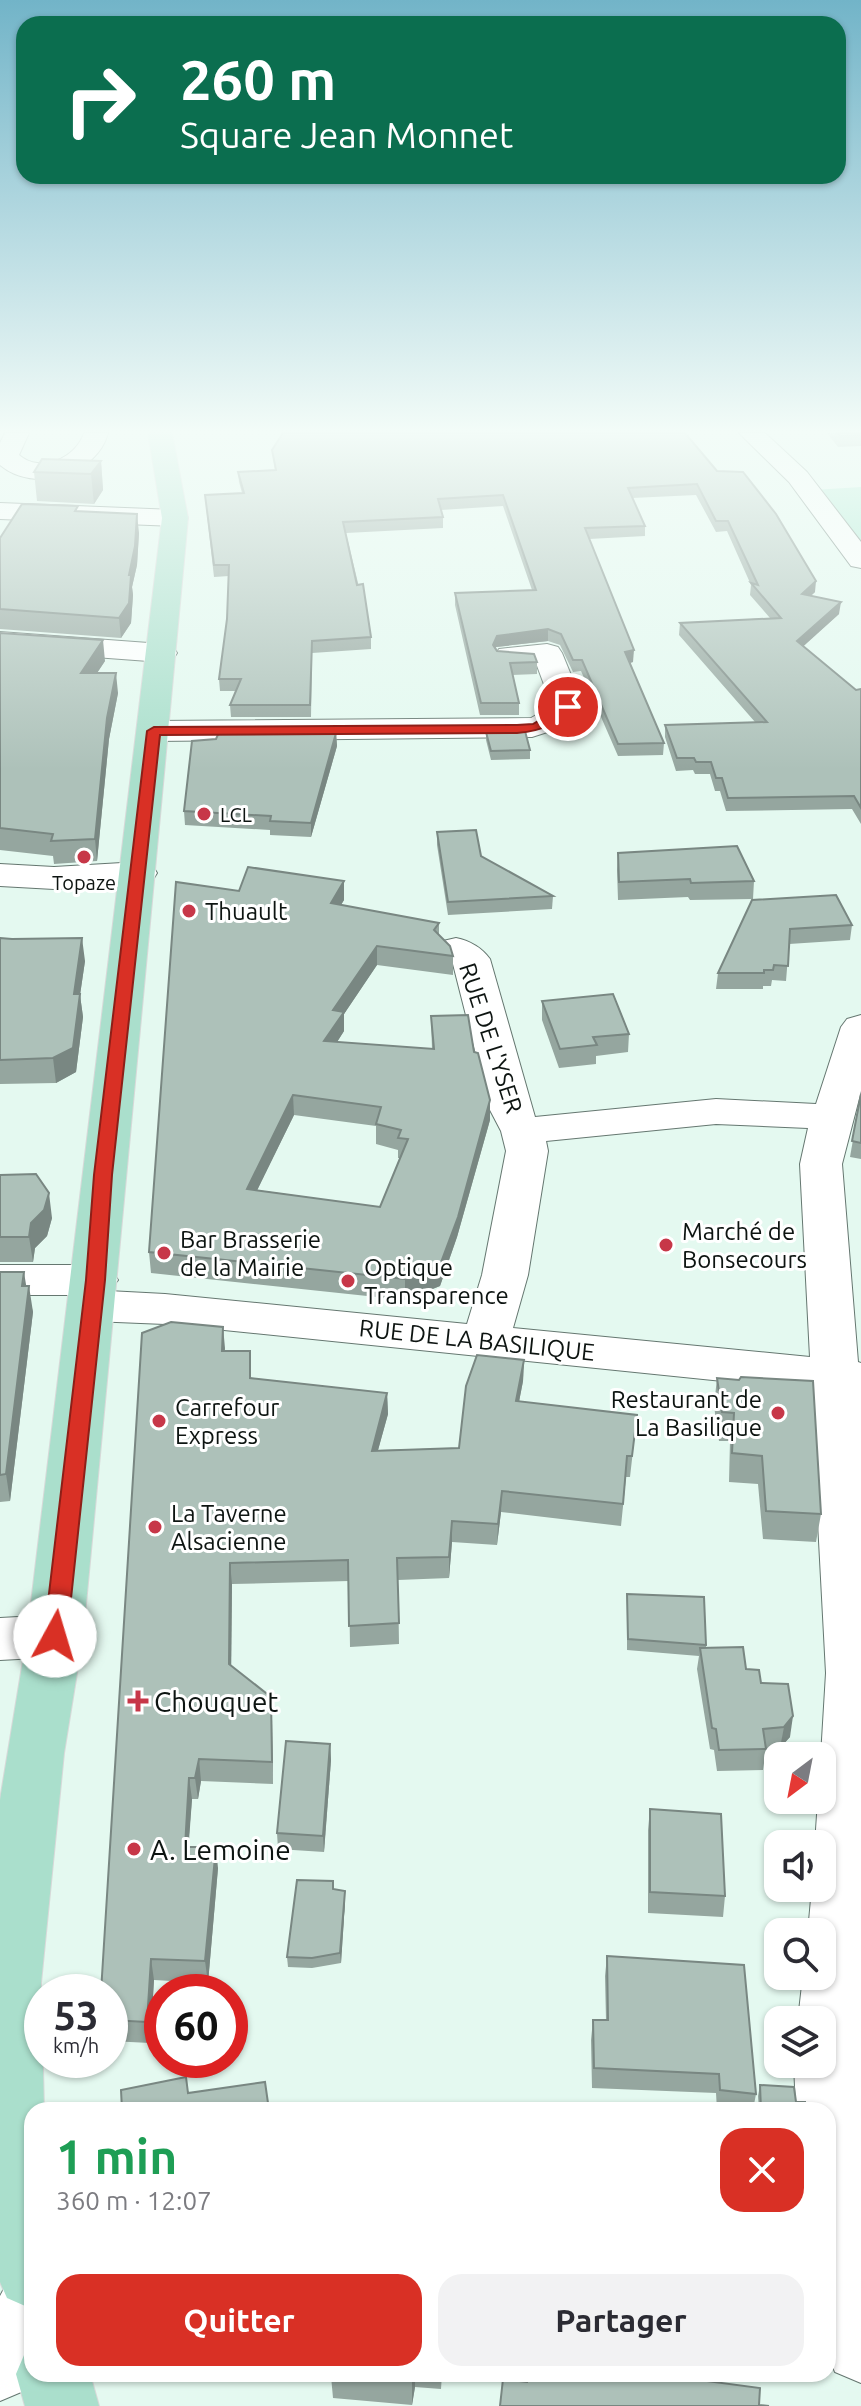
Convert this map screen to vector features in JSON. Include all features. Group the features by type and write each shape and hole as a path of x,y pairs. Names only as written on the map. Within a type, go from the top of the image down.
{"main road":[{"path":"24,2226 10,2109 9,1983 18,1754 28,1637 94,1293 103,1175 139,873 172,545"},
{"path":"55,2382 62,2406"}],"street":[{"path":"0,641 162,653"},
{"path":"154,731 517,729 536,727 563,714 568,707 547,653 510,655"},
{"path":"0,875 54,878 139,873"},
{"name":"RUE DE L'YSER","path":"456,949 471,959 511,1110 522,1131"},
{"path":"829,2102 826,2074 843,1890 854,1673 847,1378 821,1164 861,1027"},
{"path":"486,1340 505,1275 527,1151 522,1131 721,1110 763,1110 832,1118"},
{"name":"RUE DE LA BASILIQUE","path":"0,1280 94,1293 165,1309 847,1378"},
{"path":"836,2169 847,2274 861,2346"},
{"path":"0,2364 24,2324"}],"building":[{"path":"0,545 135,545 129,575 129,603 119,618 0,609"},
{"path":"211,545 348,545 357,585 363,584 371,637 312,641 310,705 230,705 241,679 219,679 227,619 229,565 214,565"},
{"path":"520,545 592,545 634,650 625,652 664,743 618,744 582,660 573,660 561,634 548,629 497,636 493,645 497,651 534,654 537,662 510,663 519,703 481,703 455,593 536,590"},
{"path":"739,545 795,545 816,581 802,594 841,602 797,641 856,690 861,689 861,808 854,796 728,798 722,778 716,778 711,762 677,758 665,725 767,722 680,623 781,618 751,583 758,585"},
{"path":"0,633 103,640 81,673 116,673 107,718 95,839 51,841 53,834 0,828"},
{"path":"309,729 309,733 336,733 311,823 270,821 271,816 184,811 192,741 216,739 220,730"},
{"path":"525,731 530,750 491,751 486,732"},
{"path":"476,830 481,856 553,896 448,902 437,832"},
{"path":"737,846 754,881 691,883 690,879 619,882 618,853"},
{"path":"248,867 344,881 331,903 439,923 434,930 450,946 453,956 377,946 333,1010 344,1012 324,1041 434,1049 431,1016 468,1015 474,1052 478,1053 490,1100 458,1217 440,1265 405,1279 149,1252 176,882 239,891","holes":["293,1095 381,1107 376,1124 401,1130 398,1138 408,1139 380,1207 247,1189"]},
{"path":"836,895 852,925 790,929 788,966 774,965 773,970 764,970 764,973 718,973 752,900"},
{"path":"0,938 82,938 74,994 80,994 73,1048 53,1058 0,1060"},
{"path":"613,994 629,1034 593,1037 597,1045 560,1049 542,1001"},
{"path":"861,1094 861,1143 852,1141"},
{"path":"36,1174 49,1193 44,1210 31,1223 29,1237 0,1237 0,1175"},
{"path":"0,1272 24,1272 22,1286 29,1286 6,1474 0,1475"},
{"path":"171,1322 223,1327 222,1351 250,1351 250,1378 387,1393 372,1451 459,1448 466,1386 477,1355 524,1360 516,1401 637,1415 632,1456 627,1456 623,1504 502,1491 498,1524 452,1521 449,1557 397,1558 399,1623 349,1626 348,1560 230,1563 229,1664 271,1697 272,1762 199,1759 195,1778 189,1778 185,1847 216,1847 205,1961 151,1959 150,1974 144,1974 144,2022 128,2021 128,1974 102,1974 142,1333"},
{"path":"741,1377 813,1381 821,1514 766,1511 762,1456 732,1453 734,1413 722,1412 717,1378 739,1380"},
{"path":"627,1594 704,1597 706,1645 628,1639"},
{"path":"743,1647 746,1669 759,1670 761,1683 788,1684 793,1716 784,1727 763,1729 764,1749 719,1750 716,1729 712,1728 700,1648"},
{"path":"286,1741 330,1744 323,1836 277,1833"},
{"path":"650,1809 721,1814 725,1896 650,1892"},
{"path":"297,1880 333,1881 333,1889 345,1891 340,1953 312,1958 287,1957"},
{"path":"607,1956 744,1965 756,2094 720,2090 719,2074 594,2068 593,2020 608,2020"},
{"path":"186,2078 188,2093 265,2082 268,2102 122,2102 121,2090"},
{"path":"760,2085 794,2087 796,2102 761,2102"},
{"path":"503,2382 715,2382 760,2388 759,2405 769,2406 500,2406"}],"place":[{"name":"LCL","path":"204,814"},
{"name":"Topaze","path":"84,857"},
{"name":"Thuault","path":"189,911"},
{"name":"Marché de Bonsecours","path":"666,1245"},
{"name":"Bar Brasserie de la Mairie","path":"164,1253"},
{"name":"Optique Transparence","path":"348,1281"},
{"name":"Restaurant de La Basilique","path":"778,1413"},
{"name":"Carrefour Express","path":"159,1421"},
{"name":"La Taverne Alsacienne","path":"155,1527"},
{"name":"Chouquet","path":"138,1701"},
{"name":"A. Lemoine","path":"134,1849"}],"route":[{"path":"55,1636 95,1280 103,1175 154,731 517,729 536,727 563,714 568,707"}]}
